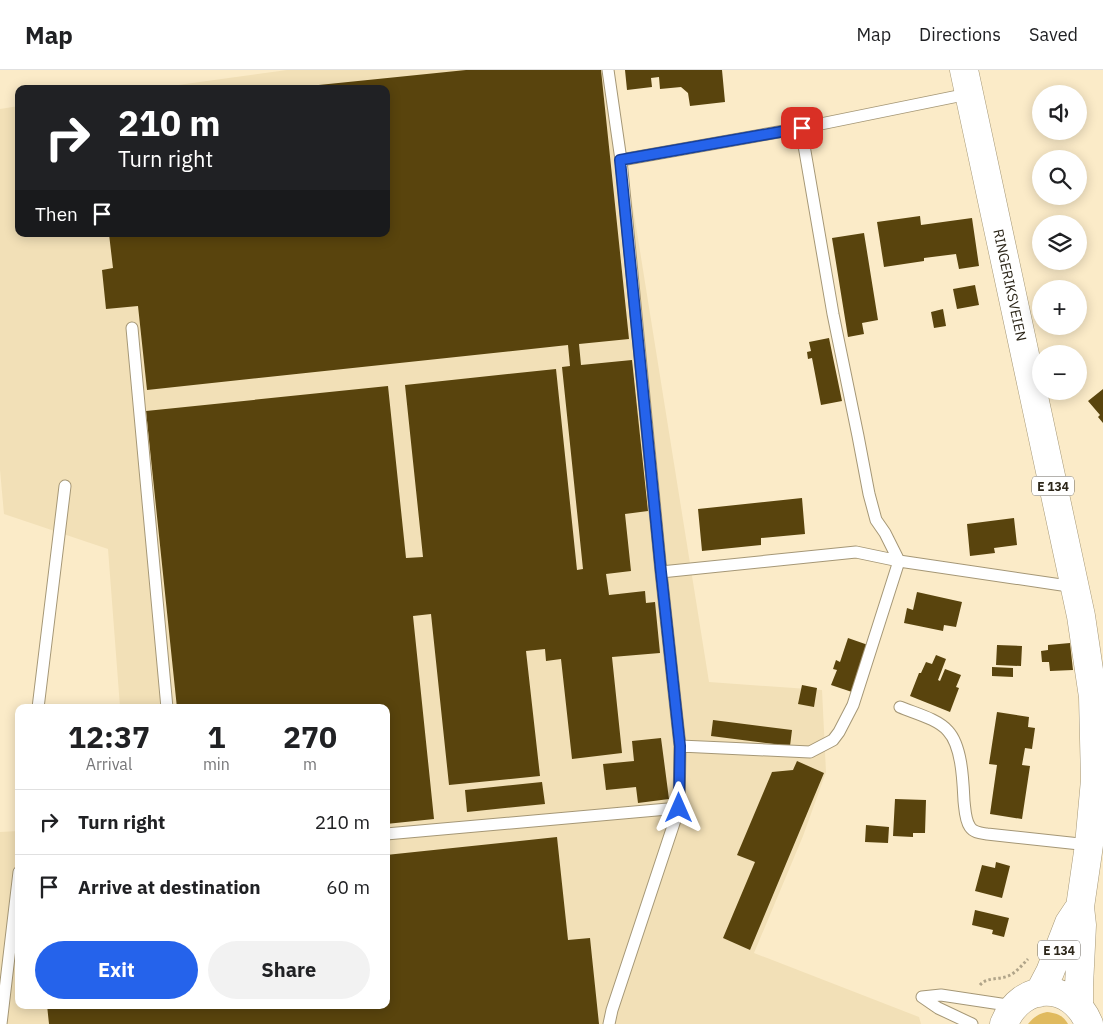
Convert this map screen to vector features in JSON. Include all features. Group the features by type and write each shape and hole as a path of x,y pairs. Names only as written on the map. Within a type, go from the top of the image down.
{"highway":[{"name":"RINGERIKSVEIEN","path":"966,82 1081,616 1093,697 1095,780 1089,845 1080,907 1082,925 1078,986 1084,1015"},
{"name":"RINGERIKSVEIEN","path":"1039,993 1050,972 1069,923 1080,907"},
{"name":"E 134","path":"1039,993 1061,994 1071,999 1084,1015"},
{"path":"1010,1015 1023,999 1039,993"}],"lane":[{"path":"608,70 620,160 680,746 679,808 609,1024"},
{"path":"620,160 802,128 966,82"},
{"path":"680,746 810,752 833,740 853,705 899,561 876,520 869,494 832,314 802,128"},
{"path":"132,328 167,704"},
{"path":"39,704 66,486"},
{"path":"661,572 856,552 899,561 1075,587"},
{"path":"900,708 940,724 950,733 961,764 966,816 973,830 978,833 1089,845"},
{"path":"390,834 679,808"},
{"path":"2,1024 15,907"},
{"path":"972,1024 938,1008 922,997 941,995 1010,1015"}],"path":[{"path":"978,990 982,983 987,980 1008,976 1030,957"}],"shaded area":[{"path":"287,70 611,70 709,682 822,690 826,772 803,836 754,953 919,1017 921,1024 0,1024 0,832 15,831 15,1009 390,1009 390,704 120,704 108,549 4,514 0,470 0,109 15,107 15,237 390,237 390,85 178,85"},
{"path":"1047,1012 1059,1015 1068,1024 1028,1024 1036,1016"}],"building":[{"path":"466,70 601,70 629,339 579,344 581,365 632,360 648,511 625,514 631,571 606,574 609,595 645,591 646,603 655,602 660,653 612,657 622,753 572,759 561,659 546,661 545,649 526,651 540,776 449,785 431,614 413,616 434,819 390,824 390,704 177,704 146,411 388,386 406,558 423,557 405,385 556,369 577,570 583,569 562,367 570,366 568,345 147,390 138,306 106,309 102,270 113,268 109,237 390,237 390,85 319,85"},
{"path":"625,70 722,70 725,102 690,106 688,93 681,87 660,89 659,77 651,78 652,87 627,90"},
{"path":"920,216 921,225 972,218 979,266 959,269 956,254 924,258 924,261 884,267 877,222"},
{"path":"864,233 878,320 862,323 864,334 848,337 832,238"},
{"path":"975,285 979,305 957,309 953,289"},
{"path":"943,309 946,326 934,328 931,312"},
{"path":"829,338 842,401 821,405 812,358 808,359 807,352 811,351 809,342"},
{"path":"1103,389 1103,423 1098,417 1100,415 1088,401"},
{"path":"802,498 805,534 761,538 761,545 702,551 698,509"},
{"path":"1014,518 1017,545 994,548 995,553 970,556 967,524"},
{"path":"917,592 962,602 956,627 944,625 943,631 904,623 907,608 913,610"},
{"path":"848,638 868,645 852,692 831,685 837,670 833,669 836,660 840,662"},
{"path":"1070,643 1073,670 1050,671 1049,662 1042,662 1041,651 1048,650 1048,645"},
{"path":"997,645 1022,646 1021,666 996,665"},
{"path":"936,655 946,659 938,680 940,681 945,669 961,675 956,687 959,688 950,712 910,696 919,673 921,673 926,662 932,664"},
{"path":"992,667 1013,668 1013,677 992,676"},
{"path":"802,685 817,688 814,707 798,704"},
{"path":"997,712 1029,717 1028,727 1035,728 1032,749 1025,748 1022,765 1030,766 1022,819 990,814 997,765 989,764"},
{"path":"713,720 792,730 790,746 711,736"},
{"path":"661,738 669,799 638,803 636,787 606,790 603,764 634,761 632,741"},
{"path":"797,761 824,773 750,950 723,938 755,862 737,855 772,772 793,770"},
{"path":"542,782 545,804 467,812 465,790"},
{"path":"895,799 926,800 925,833 913,833 913,837 893,836"},
{"path":"866,825 889,827 888,843 865,842"},
{"path":"557,837 568,940 590,938 599,1024 49,1024 47,1009 390,1009 390,855"},
{"path":"996,862 1010,866 1002,898 975,891 982,865 995,868"},
{"path":"975,910 1009,918 1004,937 992,934 993,930 972,925"}],"route":[{"path":"679,808 680,746 620,160 802,128"}]}
